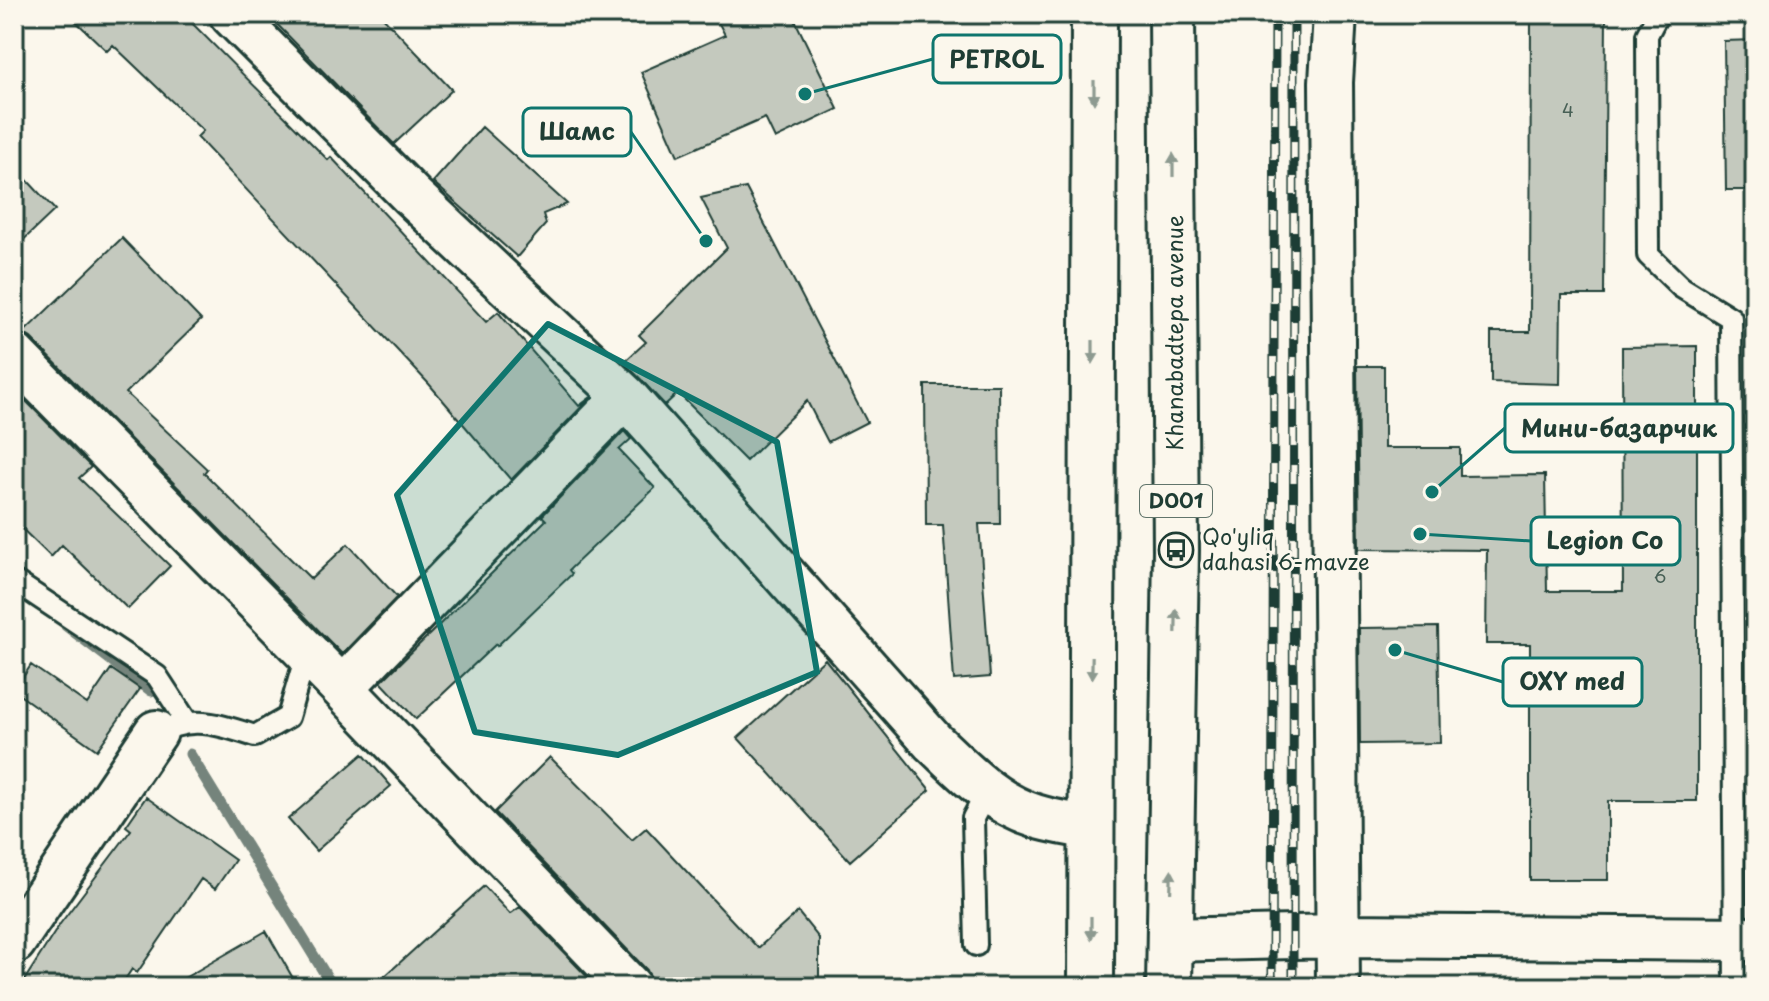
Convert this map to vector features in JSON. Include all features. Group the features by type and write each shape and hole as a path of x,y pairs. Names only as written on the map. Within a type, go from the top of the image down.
{"highway":[{"path":"1091,987 1094,14"},
{"name":"Khanabadtepa avenue","path":"1169,987 1176,566 1172,14"}],"street":[{"path":"231,14 412,196 625,396 933,742 987,792 1035,816 1091,828"},
{"path":"1335,14 1331,82 1338,987"},
{"path":"14,355 307,652 630,987"},
{"path":"342,688 625,396"},
{"path":"14,942 172,727"},
{"path":"1169,940 1339,936 1745,938"}],"lane":[{"path":"1658,14 1647,35 1648,255 1681,287 1731,318 1745,938 1735,987"},
{"path":"16,582 157,676 172,727 221,725 255,736 288,717 307,652"},
{"path":"976,945 973,818 987,792"}],"highlighted area":[{"path":"548,324 777,442 817,672 618,755 475,732 397,495"}],"building":[{"path":"68,14 183,14 328,160 331,157 486,322 498,312 579,406 591,397 511,480 429,384 197,137 203,131 113,45 107,51"},
{"path":"267,14 380,14 452,90 394,144"},
{"path":"714,14 792,14 838,109 775,139 765,118 678,156 641,72 725,35"},
{"path":"1531,14 1606,14 1604,295 1561,295 1560,384 1491,382 1491,332 1530,332"},
{"path":"1755,40 1755,190 1726,190 1724,41"},
{"path":"482,127 567,204 543,214 546,224 517,257 433,182"},
{"path":"14,166 55,210 14,249"},
{"path":"746,188 867,422 828,442 807,401 746,461 678,393 665,405 624,362 646,342 639,335 727,248 701,198"},
{"path":"122,238 201,320 126,393 207,469 204,473 311,579 348,544 397,597 342,654 23,333"},
{"path":"1697,346 1697,801 1608,801 1608,880 1530,880 1530,644 1486,644 1487,550 1359,549 1357,366 1384,366 1384,448 1460,448 1460,476 1545,475 1547,591 1623,591 1622,347"},
{"path":"925,385 999,385 1000,524 979,524 990,677 954,680 943,525 926,525"},
{"path":"14,389 91,467 79,478 170,566 128,609 62,545 51,557 14,521"},
{"path":"624,431 631,439 619,450 655,488 569,570 572,574 416,719 381,682 546,520 542,516"},
{"path":"1438,627 1440,743 1360,744 1359,628"},
{"path":"825,659 930,790 850,861 738,738"},
{"path":"31,665 87,704 111,669 140,689 97,750 14,691"},
{"path":"363,754 391,786 316,851 288,819"},
{"path":"550,757 632,840 646,828 758,948 798,912 819,938 819,987 653,987 647,970 495,812"},
{"path":"146,797 235,860 215,889 201,879 137,973 132,969 120,987 20,987 60,924 131,830 126,826"},
{"path":"484,886 510,914 520,907 597,987 373,987"},
{"path":"266,931 298,987 169,987 233,950"}],"waterway":[{"path":"66,626 151,691"},
{"path":"190,754 333,987"}],"railway":[{"path":"1272,987 1275,14"},
{"path":"1293,987 1294,14"}],"place":[{"name":"PETROL","path":"805,94"},
{"name":"Шамс","path":"706,241"},
{"name":"Мини-базарчик","path":"1432,492"},
{"name":"Legion Co","path":"1420,534"},
{"name":"Qo'yliq dahasi 6-mavze","path":"1176,550"},
{"name":"OXY med","path":"1395,650"}]}
